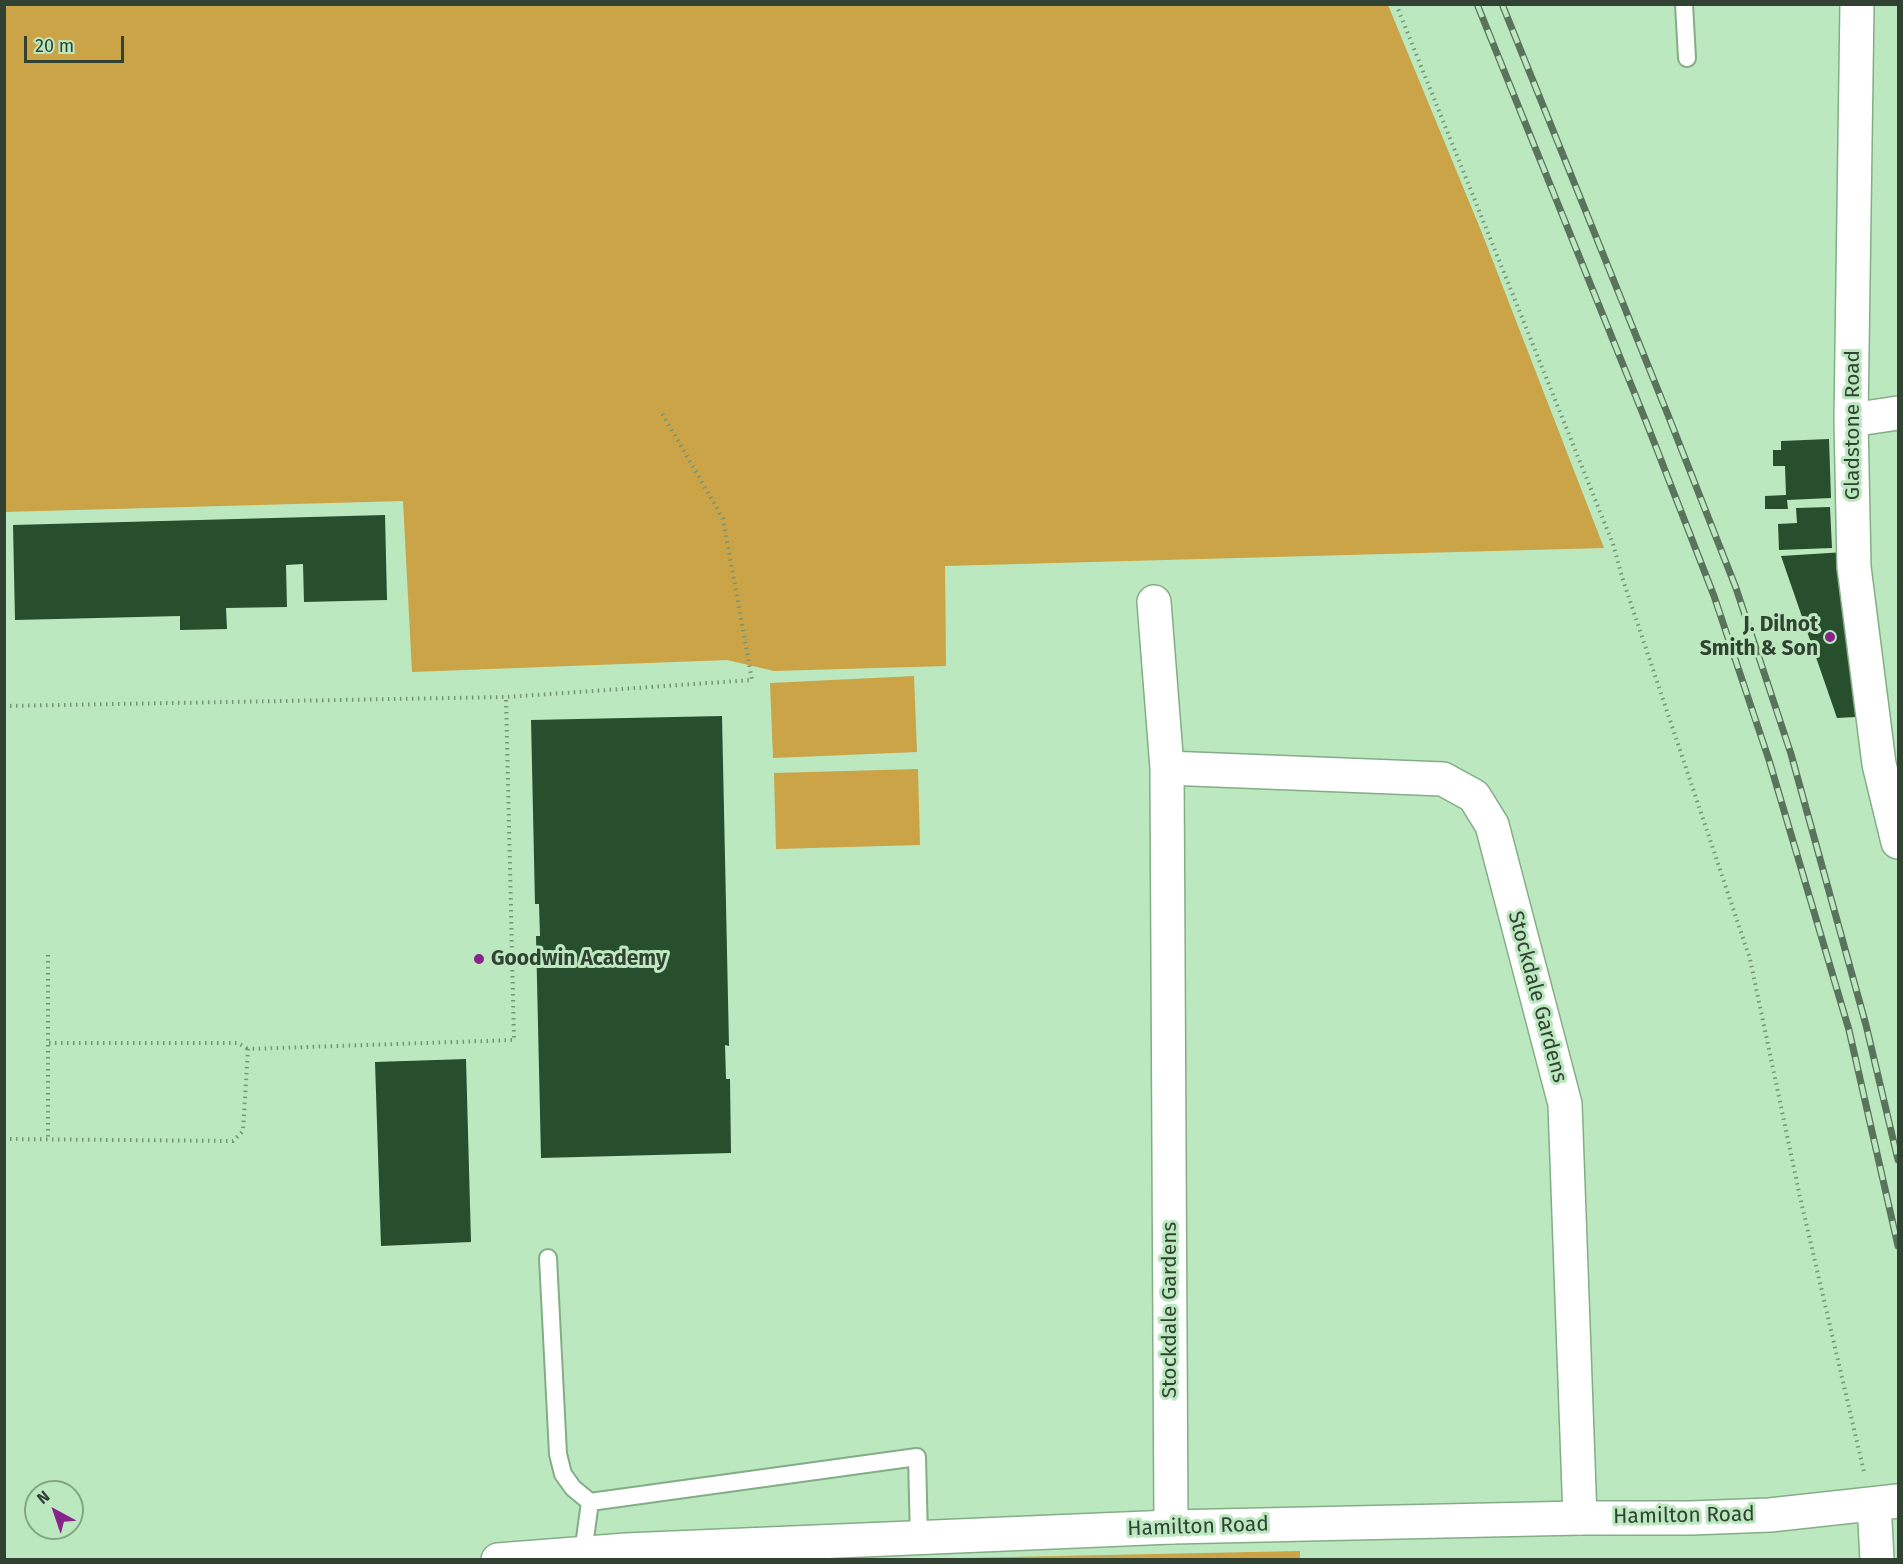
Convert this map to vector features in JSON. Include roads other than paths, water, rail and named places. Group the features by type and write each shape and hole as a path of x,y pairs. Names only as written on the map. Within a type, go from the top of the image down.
{"street":[{"name":"Gladstone Road","path":"1857,4 1851,420 1854,567 1879,764 1899,842"},
{"path":"1851,420 1899,413"},
{"name":"Stockdale Gardens","path":"1154,602 1167,768 1171,1527"},
{"name":"Stockdale Gardens","path":"1167,768 1443,779 1474,796 1492,825 1564,1104 1580,1518"},
{"path":"1877,1560 1875,1521 1885,1502"},
{"name":"Hamilton Road","path":"498,1560 583,1553 626,1555 738,1552 919,1538 1171,1527 1770,1515 1885,1502"}],"lane":[{"path":"1684,4 1687,58"},
{"path":"548,1257 558,1454 563,1474 573,1488 590,1502 917,1457 919,1538"},
{"path":"583,1553 590,1502"}],"railway":[{"path":"1477,4 1714,596 1769,760 1849,1030 1898,1246"},
{"path":"1502,4 1736,588 1791,754 1866,1025 1898,1160"}],"place":[{"name":"J. Dilnot Smith & Son","path":"1830,637"},
{"name":"Goodwin Academy","path":"479,959"}]}
